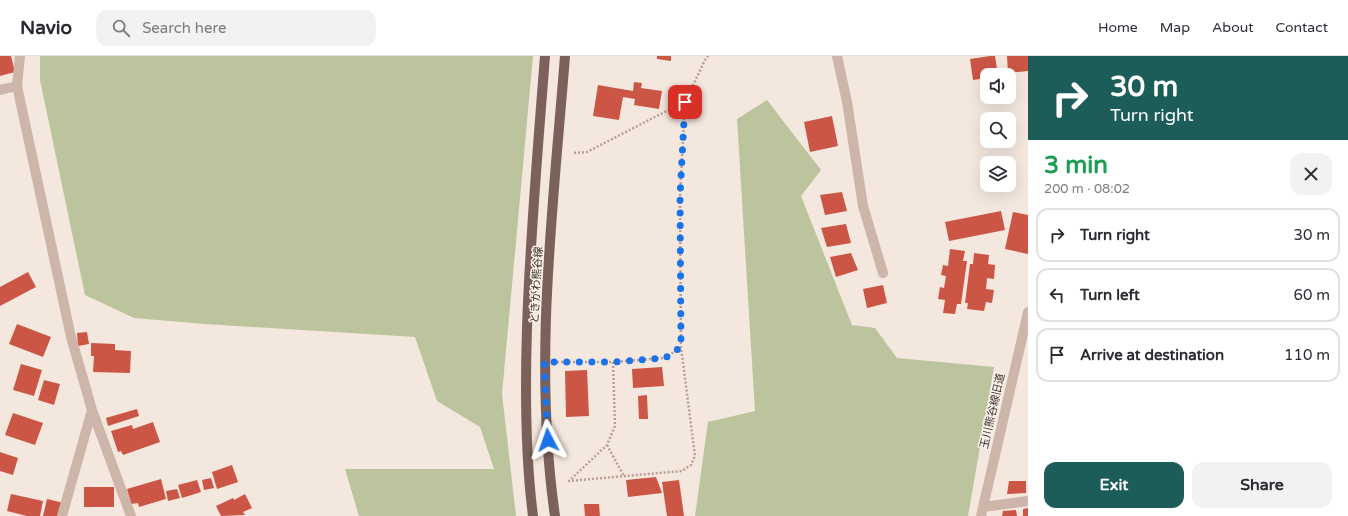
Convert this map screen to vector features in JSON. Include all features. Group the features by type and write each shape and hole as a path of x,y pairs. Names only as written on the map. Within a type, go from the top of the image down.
{"main road":[{"name":"ときがわ熊谷線","path":"533,516 529,472 526,361 529,260 545,56"},
{"name":"ときがわ熊谷線","path":"555,516 551,484 544,362 549,258 565,56"}],"street":[{"path":"20,56 17,86 71,337 92,410 131,516"},
{"path":"837,56 863,206 883,273"},
{"path":"0,90 17,86"},
{"name":"玉川熊谷線旧道","path":"982,511 1028,312"},
{"path":"62,516 92,410"},
{"path":"982,511 1028,501"}],"path":[{"path":"613,362 615,426 607,445 569,482 682,471 691,465 694,456 681,347 680,196 685,102 708,56"},
{"path":"574,153 587,152 685,102"},
{"path":"544,362 613,362 665,358 681,347"},
{"path":"607,445 624,476"}],"green space":[{"path":"40,56 533,56 502,394 516,516 359,516 345,469 494,469 480,427 437,401 415,337 134,318 85,295 40,80"},
{"path":"767,100 821,170 801,196 852,325 875,328 897,358 994,367 968,516 695,516 708,422 755,411 737,119"}],"building":[{"path":"0,56 11,56 15,72 0,76"},
{"path":"657,56 671,56 671,61 657,59"},
{"path":"995,56 997,68 980,68 980,79 973,80 970,59"},
{"path":"1007,56 1028,56 1028,71 1016,72 1016,68 1008,68"},
{"path":"634,82 642,83 641,88 662,91 659,109 634,105 635,99 623,97 619,120 593,116 598,85 633,91"},
{"path":"832,116 838,146 810,152 804,122"},
{"path":"842,192 847,211 825,215 820,195"},
{"path":"1001,211 1005,230 949,241 945,222"},
{"path":"1013,212 1028,215 1028,254 1005,249"},
{"path":"846,224 851,243 827,247 821,228"},
{"path":"950,249 965,251 963,261 967,261 961,304 957,304 955,314 943,313 945,300 938,299 940,287 944,288 946,276 941,275 943,265 948,266"},
{"path":"851,253 858,270 836,277 830,257"},
{"path":"974,253 989,255 988,264 995,265 994,279 987,278 986,289 994,290 992,303 986,302 984,311 967,309 968,303 965,303 970,264 973,264"},
{"path":"28,272 36,287 0,306 0,287"},
{"path":"883,285 887,303 867,308 863,289"},
{"path":"17,324 51,337 43,357 9,344"},
{"path":"87,332 89,344 78,346 77,333"},
{"path":"91,343 115,344 115,350 131,351 130,373 93,372 94,356 91,356"},
{"path":"21,364 42,370 34,396 13,390"},
{"path":"662,367 664,386 633,388 632,369"},
{"path":"587,370 589,416 566,417 565,371"},
{"path":"44,380 60,384 54,405 38,400"},
{"path":"647,395 648,419 639,419 638,396"},
{"path":"137,409 139,416 108,426 106,418"},
{"path":"13,413 43,423 35,445 5,435"},
{"path":"153,422 160,442 123,455 121,451 118,452 111,431 132,425 133,429"},
{"path":"0,452 18,458 13,475 0,471"},
{"path":"232,465 238,482 217,489 212,472"},
{"path":"656,477 662,493 628,497 626,480"},
{"path":"211,478 214,488 204,490 202,480"},
{"path":"161,479 166,499 139,507 138,503 131,504 127,489"},
{"path":"197,480 201,492 182,498 178,485"},
{"path":"679,480 684,516 667,516 662,482"},
{"path":"1009,481 1026,481 1026,493 1007,494"},
{"path":"84,487 114,487 114,507 84,507"},
{"path":"177,489 180,498 168,501 166,491"},
{"path":"11,494 43,501 40,516 27,516 7,511"},
{"path":"245,494 252,508 243,512 245,515 221,516 216,506 233,498 234,500"},
{"path":"47,499 64,503 60,516 43,516"},
{"path":"584,504 599,504 600,516 585,516"},
{"path":"1028,508 1028,516 1023,516 1023,509"},
{"path":"1016,510 1017,516 1002,516 1003,511"}],"route":[{"path":"548,440 544,362 613,362 665,358 681,347 680,196 685,102"}]}
